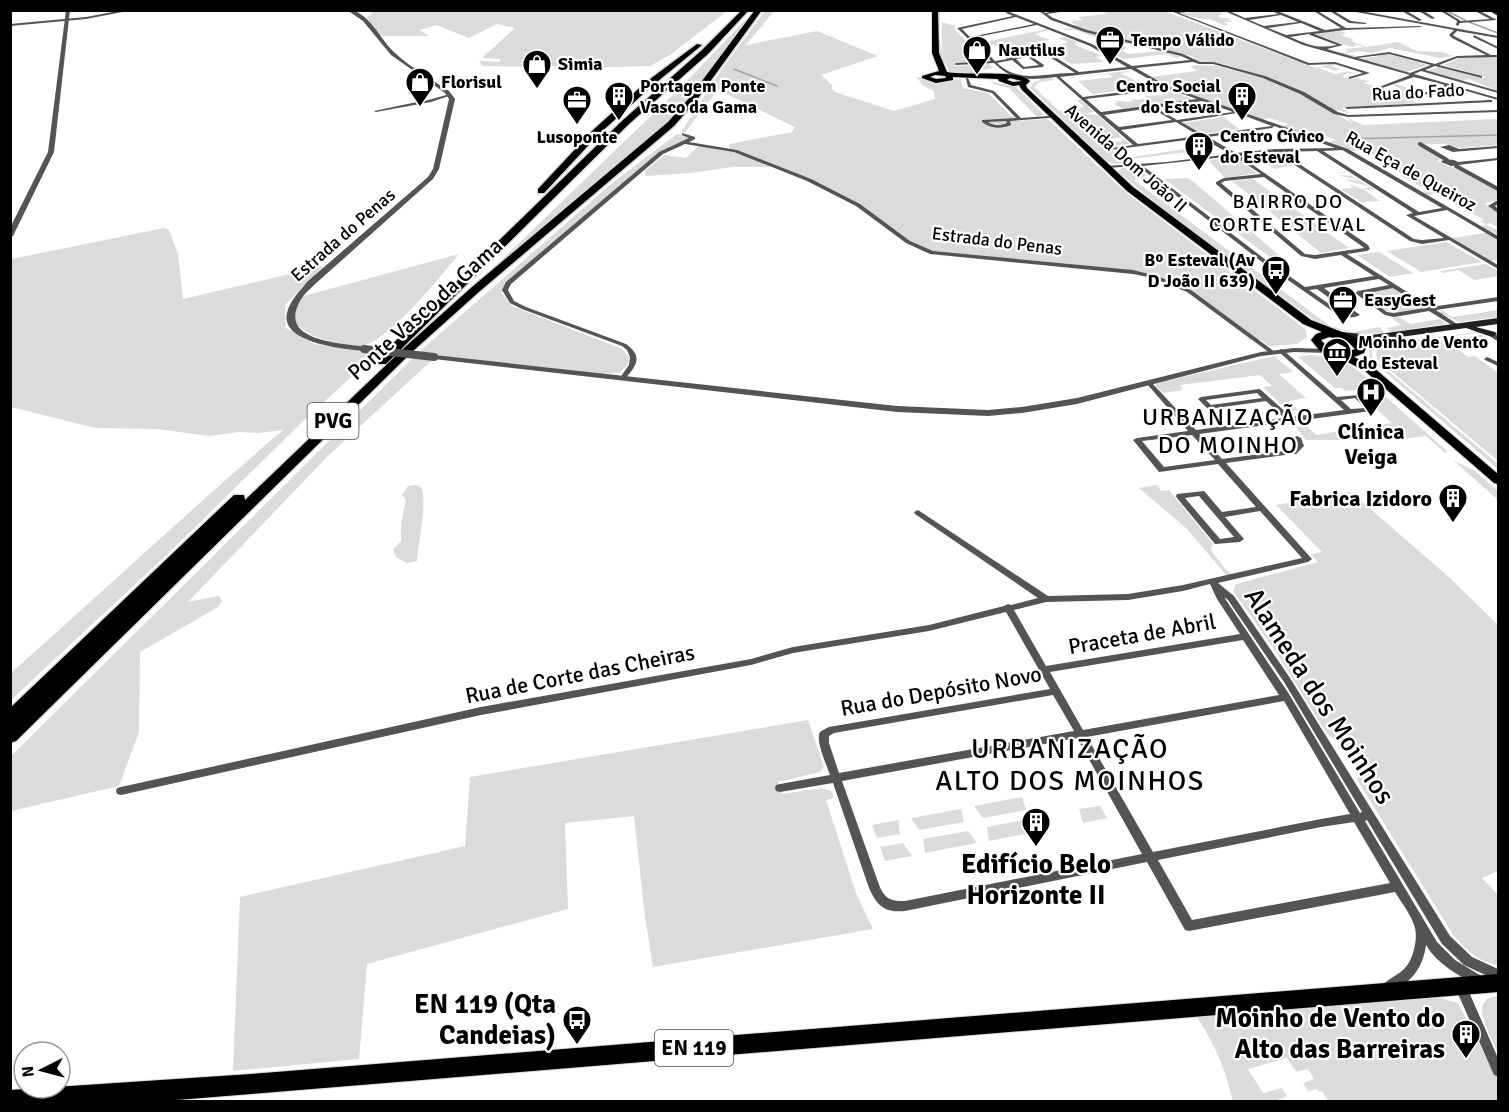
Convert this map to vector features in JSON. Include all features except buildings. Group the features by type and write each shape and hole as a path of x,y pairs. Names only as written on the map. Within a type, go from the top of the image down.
{"highway":[{"name":"Ponte Vasco da Gama","path":"10,719 626,122 705,52 746,10"},
{"name":"Ponte Vasco da Gama","path":"10,736 401,356 492,275 672,124 759,10"}],"main road":[{"path":"929,10 928,36 933,70 930,73 967,79 1005,78"},
{"path":"934,10 933,36 939,67 947,76 1022,79"},
{"path":"1492,10 1498,17"},
{"name":"Avenida Dom João II","path":"1005,78 1019,88 1141,203 1303,324 1321,347 1328,351"},
{"name":"Avenida Dom João II","path":"1022,79 1024,88 1106,167 1166,217 1307,322 1355,340 1366,360 1498,473"},
{"path":"1343,355 1354,354 1368,344 1498,322"},
{"path":"1461,327 1496,335 1494,328 1498,322"},
{"path":"1317,339 1324,334 1371,338 1431,332"},
{"path":"1328,351 1343,355 1369,369 1498,480"},
{"name":"EN 119","path":"10,1101 251,1084 1461,986 1495,981"}],"street":[{"path":"10,236 51,152 68,10"},
{"path":"10,25 132,10"},
{"path":"349,10 365,20 393,54 450,95"},
{"path":"1043,11 1072,10"},
{"path":"1171,11 1200,10"},
{"path":"1225,11 1240,10"},
{"path":"1271,10 1325,31"},
{"path":"1312,10 1345,29"},
{"path":"1329,10 1357,23 1413,22"},
{"path":"1346,10 1424,23"},
{"path":"1354,10 1498,36"},
{"path":"1384,10 1398,18"},
{"path":"1401,10 1424,23"},
{"path":"1418,10 1433,18"},
{"path":"1440,10 1459,22 1498,17"},
{"path":"1474,10 1498,17"},
{"path":"1043,11 1071,26 1188,56 1192,61"},
{"path":"1043,11 1071,26"},
{"path":"1171,11 1309,64 1335,63 1368,73"},
{"path":"1225,11 1282,36 1322,50 1498,99"},
{"name":"Rua Eça de Queiroz","path":"1007,12 1091,45 1169,88 1275,127 1343,148 1498,238"},
{"path":"1241,19 1283,15"},
{"path":"1016,16 959,27 994,62 1005,78 1036,78 1192,61 1214,63 1264,77 1302,93 1332,111 1361,118 1498,110"},
{"path":"1459,22 1451,34 1453,37 1489,56"},
{"path":"1261,27 1303,23"},
{"path":"1282,36 1345,29 1422,27 1424,23"},
{"path":"969,38 1039,24"},
{"path":"1052,30 1071,26"},
{"path":"1308,33 1341,45 1322,50"},
{"path":"1474,36 1498,48"},
{"path":"998,47 1023,68 1043,66 1027,55"},
{"path":"956,64 994,62 1046,53 1079,73"},
{"path":"1353,58 1389,53 1481,77"},
{"path":"1380,88 1457,57 1498,56"},
{"path":"1350,78 1385,67"},
{"path":"1420,70 1498,92"},
{"path":"1056,75 1137,146"},
{"path":"967,79 969,86 993,92 1020,119"},
{"path":"1443,112 1412,98 1450,85"},
{"path":"1082,98 1169,88"},
{"path":"410,92 420,103"},
{"path":"376,111 450,95"},
{"name":"Estrada do Penas","path":"450,95 452,102 436,169 431,178 295,299 289,312 291,324 303,335 326,343 364,349 622,379 897,409 988,413 1051,406 1276,352 1294,350"},
{"path":"1100,114 1202,100"},
{"name":"Rua do Fado","path":"1347,108 1490,101"},
{"path":"1152,107 1234,154 1265,175 1367,248 1315,257 1304,255 1218,183 1224,180 1265,175"},
{"path":"1117,129 1237,113"},
{"path":"1008,120 1009,124 1002,126 989,125 984,121 1049,117"},
{"path":"1112,149 1275,127"},
{"path":"622,379 634,362 635,356 631,350 624,345 524,308 512,302 505,290 508,283 661,153 693,138 684,134"},
{"name":"Estrada do Penas","path":"684,142 735,151 809,180 858,205 908,242 932,253 1133,272 1173,283 1189,291 1276,352 1349,411"},
{"path":"1324,149 1328,145 1325,142"},
{"path":"1419,144 1498,189"},
{"path":"1460,150 1498,147"},
{"path":"1106,167 1275,150 1343,148"},
{"path":"1316,149 1416,212"},
{"path":"1275,150 1412,240 1422,242 1448,239"},
{"path":"1457,164 1498,159"},
{"path":"1138,165 1304,289 1343,315 1356,316 1356,312 1319,287"},
{"path":"1498,202 1491,206 1498,211"},
{"path":"1446,209 1416,212 1409,215 1498,267"},
{"path":"1342,253 1461,327"},
{"path":"1304,289 1380,277"},
{"path":"1394,286 1358,293 1389,315 1498,299"},
{"path":"1294,350 1317,339"},
{"path":"1294,350 1328,351"},
{"path":"1487,359 1498,364"},
{"path":"1149,383 1263,508"},
{"path":"1268,399 1209,407 1201,399 1259,391 1268,399 1289,419"},
{"path":"1297,438 1300,446 1293,452 1162,470 1137,440 1371,409 1357,396 1335,399"},
{"path":"1201,493 1220,515 1240,539 1218,542 1180,496 1201,493"},
{"path":"1220,515 1263,508"},
{"name":"Rua de Corte das Cheiras","path":"121,791 481,711 751,662 793,650 929,628 1047,599 1128,597 1214,583 1308,559 1263,508"},
{"path":"918,512 1047,599"},
{"name":"Alameda dos Moinhos","path":"1214,583 1221,599 1362,817 1446,940 1468,961 1495,981"},
{"name":"Alameda dos Moinhos","path":"1214,583 1231,598 1258,636 1433,946 1466,974 1495,981"},
{"path":"1008,607 1189,926 1398,886"},
{"name":"Praceta de Abril","path":"1044,670 1247,636"},
{"name":"Rua do Depósito Novo","path":"836,777 823,738 824,734 832,730 1056,691"},
{"path":"780,788 1286,697"},
{"path":"836,777 876,896 885,904 896,908 1362,817"},
{"path":"1377,992 1400,981 1415,966 1421,953 1421,927"},
{"path":"1461,986 1498,1071"}],"shaded area":[{"path":"375,10 727,11 670,55 650,66 583,68 536,65 533,67 483,66 479,61 500,62 500,59 482,58 515,28 497,24 469,38 436,25 420,30 429,36 379,36 367,17"},
{"path":"765,11 774,11 746,45 817,31 878,56 821,75 833,86 831,88 835,92 894,111 935,99 934,91 922,85 917,77 961,79 963,88 988,93 1011,116 1014,116 1015,121 1048,119 1124,191 1305,329 1307,337 1297,344 1269,346 1261,340 1250,340 1189,291 1173,283 1133,272 932,253 919,248 858,205 809,180 774,167 732,167 645,176 645,171 664,155 686,158 699,145 733,150 729,148 729,144 792,132 795,127 718,90 685,132 681,132 722,69"},
{"path":"938,11 940,11 939,37 943,55 942,22 955,26 954,29 986,61 953,63 955,66 989,64 993,68 973,72 973,76 948,72 943,69 936,38"},
{"path":"1102,11 1164,11 1316,68 1331,64 1342,66 1329,65 1340,69 1336,71 1319,68 1334,74 1346,72 1359,74 1347,73 1342,77 1352,79 1360,77 1357,79 1370,81 1364,83 1390,90 1398,88 1392,85 1397,84 1420,93 1408,98 1416,103 1342,108 1350,114 1335,109 1338,111 1328,108 1330,107 1305,93 1266,77 1089,31 1073,26 1076,25 1070,21 1082,20 1078,17 1107,14"},
{"path":"1217,11 1224,14 1218,15 1220,18 1232,18 1227,19 1234,23 1224,21 1228,25 1224,25 1179,13"},
{"path":"753,12 677,115 469,291 680,88"},
{"path":"1073,28 1130,43 1122,45 1126,47 1123,51 1128,54 1162,51 1183,57 1175,58 1167,54 1123,59 1104,49 1116,46 1076,30 1059,30"},
{"path":"1049,30 1034,34 1050,40 1027,43 1065,46 1062,44 1068,42 1058,38 1065,37 1080,43 1074,44 1102,56 1096,57 1104,62 1071,64 1060,57 1066,56 1054,49 1013,55 998,46 980,44 975,39 985,42"},
{"path":"1340,31 1346,33 1341,35 1366,47 1398,42 1417,51 1441,52 1453,56 1440,58 1390,48 1372,53 1358,51 1345,54 1356,55 1351,57 1339,53 1348,52 1345,49 1364,47 1354,44 1356,46 1352,47 1313,34"},
{"path":"1383,53 1428,65 1407,72 1360,59 1375,57"},
{"path":"1498,56 1498,91 1469,79 1462,81 1425,71 1438,67 1483,78 1485,77 1444,65 1459,58"},
{"path":"1190,66 1217,66 1267,79 1354,124 1347,118 1363,125 1498,119 1498,145 1460,148 1445,144 1421,144 1442,158 1437,161 1459,168 1498,190 1498,200 1485,203 1498,213 1498,227 1489,223 1486,225 1498,230 1498,235 1481,226 1486,224 1480,221 1484,220 1479,217 1434,193 1423,194 1425,193 1423,191 1430,191 1401,176 1404,175 1365,150 1354,151 1329,142 1336,140 1306,130 1300,132 1315,135 1310,136 1282,127 1288,124 1269,118 1262,120 1168,87 1151,77 1197,71"},
{"path":"1130,72 1120,73 1148,87 1093,94 1078,81 1113,77 1109,74 1065,78"},
{"path":"1050,77 1054,80 1039,82 1034,87 1059,111 1084,107 1077,100 1080,99 1094,112 1085,114 1098,115 1122,137 1105,140 1109,143 1122,141 1120,138 1123,138 1130,144 1106,148 1117,151 1126,158 1206,146 1212,149 1130,159 1135,163 1117,164 1106,161 1030,88 1034,82 1041,80 1039,78"},
{"path":"989,81 1016,87 1044,115 1037,117 1009,88"},
{"path":"1168,90 1195,100 1123,109 1114,104 1118,102 1112,100 1129,102 1134,100 1130,98 1138,100 1149,98 1144,96 1168,95 1160,94 1168,93 1166,91 1156,91"},
{"path":"1223,117 1239,129 1203,134 1183,123"},
{"path":"677,134 691,138 670,147 655,157 510,279 501,292 512,306 622,349 629,357 628,364 619,373 601,374 458,360 419,352 611,184"},
{"path":"1255,153 1265,160 1256,153 1278,154 1295,165 1274,169 1262,160 1250,161 1243,156"},
{"path":"1223,157 1237,158 1257,173 1225,178 1209,161"},
{"path":"1122,168 1137,168 1146,175 1145,178 1134,180 1330,326 1353,332 1380,327 1384,333 1359,334 1321,325 1177,220 1118,172"},
{"path":"1339,175 1350,175 1375,190 1363,189 1380,201 1361,202 1341,189 1353,188 1349,184 1362,189 1369,187 1351,182 1345,179 1358,181"},
{"path":"1188,178 1288,263 1278,263 1164,179"},
{"path":"1253,179 1349,248 1321,253 1232,181"},
{"path":"164,228 169,230 178,254 183,299 324,266 285,305 286,328 314,344 376,354 11,700 11,673 284,430 209,436 158,429 95,428 11,407 11,259"},
{"path":"1485,233 1498,240 1498,260 1491,261 1452,238"},
{"path":"1446,242 1482,262 1421,272 1387,251"},
{"path":"1379,252 1413,273 1390,277 1357,255"},
{"path":"459,254 400,320 373,341 362,346 318,338 306,332 294,321 294,306 300,297"},
{"path":"1486,264 1498,271 1498,276 1475,280 1458,270 1443,273 1440,271"},
{"path":"1394,288 1426,309 1392,312 1362,296 1362,292"},
{"path":"1442,310 1452,317 1498,310 1498,317 1459,322 1440,313"},
{"path":"1399,317 1410,324 1440,319 1446,324 1391,332 1387,328 1401,325 1392,318"},
{"path":"1483,332 1379,347 1372,350 1372,357 1498,464 1498,469 1370,359 1369,350 1376,346"},
{"path":"1479,335 1487,336 1448,342 1468,357 1475,356 1498,373 1498,461 1378,360 1376,355 1381,349"},
{"path":"1310,355 1330,358 1355,368 1376,388 1345,391 1342,388 1335,388 1298,357"},
{"path":"1274,356 1293,372 1279,374 1306,398 1289,401 1298,410 1289,412 1263,387 1272,386 1260,375 1180,385 1183,390 1163,393 1156,386 1157,383"},
{"path":"413,358 432,360 328,456 188,602 219,596 222,601 218,607 140,652 139,732 119,786 11,811 11,756"},
{"path":"1377,389 1448,452 1445,453 1426,436 1395,440 1306,440 1296,427 1306,425 1316,435 1392,423 1357,392"},
{"path":"1453,460 1475,471 1498,491 1498,500"},
{"path":"1157,485 1161,491 1169,490 1213,544 1210,549 1227,571 1233,575 1227,576 1187,529 1139,488"},
{"path":"408,486 421,487 423,493 422,522 417,561 407,563 396,557 393,549 401,541 401,523 406,500 402,495"},
{"path":"1351,492 1451,579 1498,625 1498,871 1482,878 1498,895 1498,965 1485,962 1474,955 1454,936 1359,783 1357,778 1363,772 1359,768 1358,753 1327,734 1276,652 1233,591 1236,584 1318,562 1311,554 1322,552 1276,505"},
{"path":"808,720 824,767 820,772 778,782 782,794 822,788 831,791 834,798 826,800 856,893 873,929 653,967 634,816 565,823 568,909 367,964 359,1059 233,1071 240,897 465,846 470,777"},
{"path":"1022,797 1026,810 983,818 974,806"},
{"path":"1100,806 1107,818 1083,823 1079,809"},
{"path":"961,809 964,822 919,830 911,818"},
{"path":"1029,819 1040,831 989,841 987,827"},
{"path":"898,820 900,834 877,838 872,825"},
{"path":"968,831 977,843 925,853 923,839"},
{"path":"903,843 912,856 885,861 880,847"},
{"path":"1430,995 1457,1003 1463,1012 1498,1081 1498,1101 1328,1101 1322,1091 1319,1092 1317,1089 1308,1091 1303,1083 1314,1079 1308,1069 1296,1072 1287,1058 1248,1069 1263,1093 1282,1088 1287,1096 1274,1101 1233,1101 1218,1056 1195,1014"},
{"path":"1498,996 1498,1053 1486,1028 1482,1010 1489,998"}],"waterway":[{"path":"1445,10 1465,20"},
{"path":"1469,22 1498,33"},
{"path":"734,69 777,86"},
{"path":"1346,139 1498,135"}],"place":[{"name":"Tempo Válido","path":"1110,66"},
{"name":"Nautilus","path":"977,76"},
{"name":"Simia","path":"537,90"},
{"name":"Florisul","path":"420,108"},
{"name":"Portagem Ponte Vasco da Gama","path":"619,122"},
{"name":"Centro Social do Esteval","path":"1242,122"},
{"name":"Lusoponte","path":"577,126"},
{"name":"Centro Cívico do Esteval","path":"1199,172"},
{"name":"Bº Esteval (Av D João II 639)","path":"1276,296"},
{"name":"EasyGest","path":"1343,326"},
{"name":"Moinho de Vento do Esteval","path":"1337,378"},
{"name":"Clínica Veiga","path":"1371,418"},
{"name":"Fabrica Izidoro","path":"1453,524"},
{"name":"Edifício Belo Horizonte II","path":"1036,848"},
{"name":"EN 119 (Qta Candeias)","path":"577,1046"},
{"name":"Moinho de Vento do Alto das Barreiras","path":"1466,1060"}],"district":[{"name":"BAIRRO DO CORTE ESTEVAL","path":"1288,212"},
{"name":"URBANIZAÇÃO DO MOINHO","path":"1228,431"},
{"name":"URBANIZAÇÃO ALTO DOS MOINHOS","path":"1070,765"}]}
